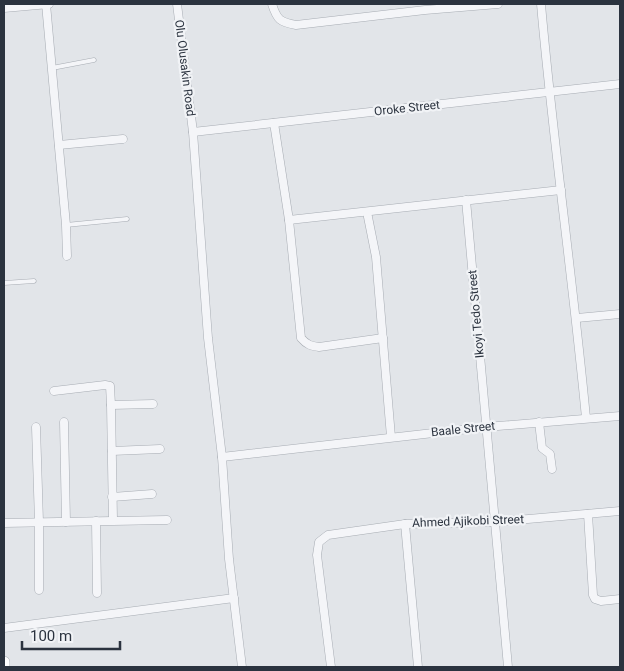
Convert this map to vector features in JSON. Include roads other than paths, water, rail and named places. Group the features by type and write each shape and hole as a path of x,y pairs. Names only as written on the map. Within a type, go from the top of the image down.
{"main road":[{"path":"4,662 4,667"}],"street":[{"path":"4,8 48,4 66,225 66,256"},
{"name":"Olu Olusakin Road","path":"177,4 193,132 208,338 222,456 229,560 242,667"},
{"path":"272,4 276,15 282,22 296,25 425,10 498,4"},
{"path":"541,4 549,92 577,318 586,418"},
{"name":"Oroke Street","path":"193,132 620,84"},
{"path":"274,123 289,220 302,338 307,345 320,347 383,338"},
{"path":"59,145 123,139"},
{"path":"289,220 561,190"},
{"name":"Ikoyi Tedo Street","path":"466,200 508,667"},
{"path":"367,212 376,257 391,437"},
{"path":"577,318 620,314"},
{"path":"54,391 105,384 110,386 113,520"},
{"path":"111,405 153,404"},
{"name":"Baale Street","path":"222,456 486,427 620,416"},
{"path":"64,422 66,522"},
{"path":"540,422 542,448 550,454 552,469"},
{"path":"36,427 39,590"},
{"path":"112,451 160,449"},
{"path":"112,497 152,494"},
{"name":"Ahmed Ajikobi Street","path":"331,667 317,555 319,542 328,535 405,524 494,522 620,511"},
{"path":"588,514 593,595 595,599 601,601 620,599"},
{"path":"4,523 167,520"},
{"path":"96,521 97,593"},
{"path":"405,524 418,667"},
{"path":"4,628 234,598"}],"lane":[{"path":"52,68 94,60"},
{"path":"66,225 127,219"},
{"path":"4,283 34,281"}]}
